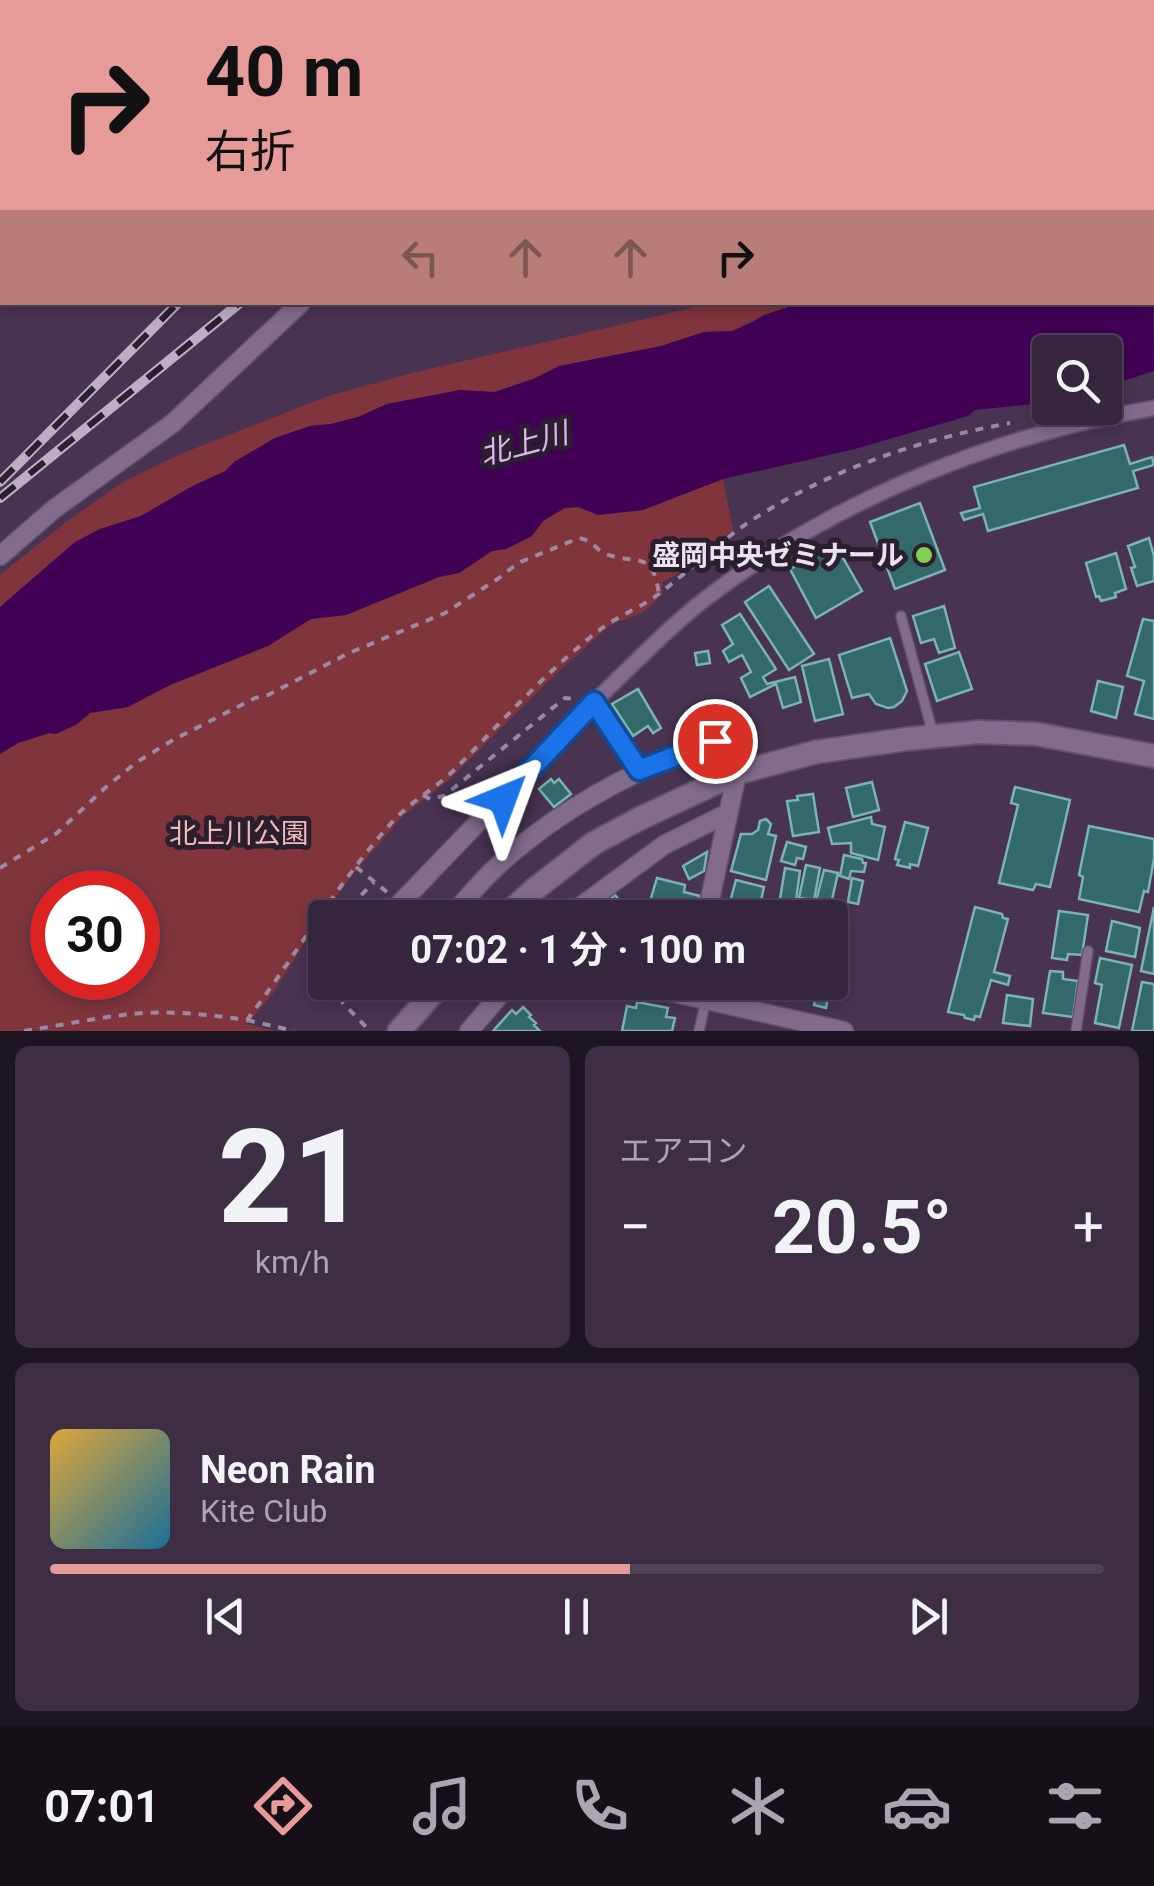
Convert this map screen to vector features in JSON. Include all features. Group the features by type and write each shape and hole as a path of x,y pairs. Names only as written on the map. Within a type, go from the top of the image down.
{"street":[{"path":"0,556 54,509 173,422 299,305"},
{"path":"404,900 594,702 711,595 766,557 848,509 997,446 1154,408"},
{"path":"594,702 639,770"},
{"path":"522,900 594,843 738,773 816,752 978,732 1036,734 1154,756"},
{"path":"468,900 493,870 548,826 639,770 715,741 738,773 710,900"},
{"path":"588,900 664,844 728,813"},
{"path":"400,1031 427,1000"},
{"path":"469,1031 496,1000"},
{"path":"723,1000 844,1031"}],"lane":[{"path":"901,616 934,736"},
{"path":"1076,1031 1088,952"},
{"path":"697,1000 700,1031"}],"path":[{"path":"247,1020 397,816 442,782 530,691 606,625 659,594 747,524 790,498 898,450 1016,422"},
{"path":"0,868 57,833 126,770 173,740 349,653 445,613 518,562 579,538 586,539 600,552 642,560 657,580 659,594"},
{"path":"422,796 444,796 564,698"},
{"path":"356,867 376,884 358,900"},
{"path":"342,1000 370,1031"},
{"path":"24,1031 107,1017 177,1012 247,1020 294,1031"}],"green space":[{"path":"704,305 795,305 732,331 704,332 661,346 559,366 494,392 460,390 387,404 358,417 310,426 275,438 225,471 141,516 75,542 0,607 0,575 123,482 178,455 328,396"},
{"name":"北上川公園","path":"723,479 733,530 663,581 662,594 644,611 607,628 557,673 449,780 402,817 334,900 308,900 308,937 272,995 247,1024 274,1031 0,1031 0,754 18,743 76,725 90,713 128,707 170,685 268,646 311,619 346,615 439,577 459,573 492,551 506,549 532,536 557,511 573,506 598,515 642,510"}],"water":[{"name":"北上川","path":"795,305 1153,305 1154,371 1122,381 1122,335 1032,335 1032,404 975,410 968,416 855,449 723,479 643,510 598,515 579,507 565,508 543,521 532,536 506,549 492,551 459,573 439,577 346,615 311,619 268,646 170,685 128,707 90,713 76,725 18,743 0,754 0,607 75,542 141,516 225,471 275,438 310,426 358,417 387,404 460,390 495,392 559,366 661,346 704,332 732,331"}],"building":[{"path":"1124,445 1130,464 1152,457 1154,465 1133,471 1138,488 988,531 983,514 964,520 961,513 980,508 974,487"},
{"path":"920,503 945,570 895,589 870,522"},
{"path":"1149,538 1154,581 1137,586 1128,546"},
{"path":"835,544 862,591 816,618 790,569"},
{"path":"1116,553 1126,589 1101,601 1096,597 1086,563"},
{"path":"769,586 814,654 789,670 745,602"},
{"path":"944,606 955,648 939,653 934,639 921,643 913,616"},
{"path":"740,614 776,669 763,677 767,684 795,677 801,702 783,708 776,684 750,697 741,678 751,672 742,655 729,662 723,651 733,644 722,625"},
{"path":"1143,619 1154,621 1154,719 1135,714 1144,681 1127,676"},
{"path":"890,638 907,691 902,701 888,708 876,704 869,694 852,698 839,655"},
{"path":"708,651 710,663 697,665 695,653"},
{"path":"959,652 972,689 937,701 925,664"},
{"path":"829,659 843,714 815,721 802,666"},
{"path":"1098,681 1123,687 1116,718 1091,711"},
{"path":"638,689 661,728 653,733 648,726 633,736 612,704"},
{"path":"551,779 554,783 559,779 571,794 554,807 539,789"},
{"path":"872,782 879,810 853,817 846,788"},
{"path":"1015,787 1070,800 1050,887 1036,884 1033,890 999,883 1018,805 1011,803"},
{"path":"813,794 819,832 793,836 787,801"},
{"path":"871,817 872,824 885,827 878,860 851,853 851,843 832,844 828,828"},
{"path":"766,819 771,824 768,834 776,836 766,880 731,871 741,834 752,834 758,830 760,821"},
{"path":"905,822 928,828 918,866 910,864 910,868 897,865 899,860 895,859"},
{"path":"1089,826 1154,839 1148,892 1144,891 1139,912 1079,899 1083,877 1079,875"},
{"path":"787,842 806,847 803,859 797,858 795,865 781,861"},
{"path":"707,852 704,871 689,879 683,866"},
{"path":"844,855 862,859 866,863 864,872 851,871 849,879 840,876"},
{"path":"806,865 820,868 814,900 799,898"},
{"path":"785,868 800,871 796,900 780,899"},
{"path":"824,870 838,873 832,900 816,900"},
{"path":"657,878 685,885 684,892 700,896 699,900 650,900"},
{"path":"852,878 863,881 858,904 848,902"},
{"path":"736,880 764,887 761,900 731,900"},
{"path":"975,907 1008,919 994,972 1010,976 1008,985 991,980 980,1017 975,1016 974,1020 948,1012"},
{"path":"1154,907 1154,974 1141,971"},
{"path":"1059,911 1088,915 1082,955 1068,954 1067,960 1052,958"},
{"path":"1112,921 1140,928 1135,957 1106,951"},
{"path":"1100,958 1132,965 1119,1028 1095,1023 1102,985 1095,983"},
{"path":"1050,971 1063,972 1063,979 1078,981 1073,1017 1043,1013"},
{"path":"1142,982 1154,984 1154,1031 1132,1031"},
{"path":"1007,995 1033,999 1030,1026 1003,1023"},
{"path":"815,1000 827,1000 826,1008 814,1005"},
{"path":"637,1002 668,1008 666,1017 675,1018 672,1031 622,1031 627,1006 636,1008"},
{"path":"523,1007 540,1031 493,1031 512,1010 516,1014"}],"railway":[{"path":"0,482 176,305"},
{"path":"0,498 237,305"}],"place":[{"name":"盛岡中央ゼミナール","path":"924,555"}],"route":[{"path":"503,799 594,702 639,770 715,741"}]}
